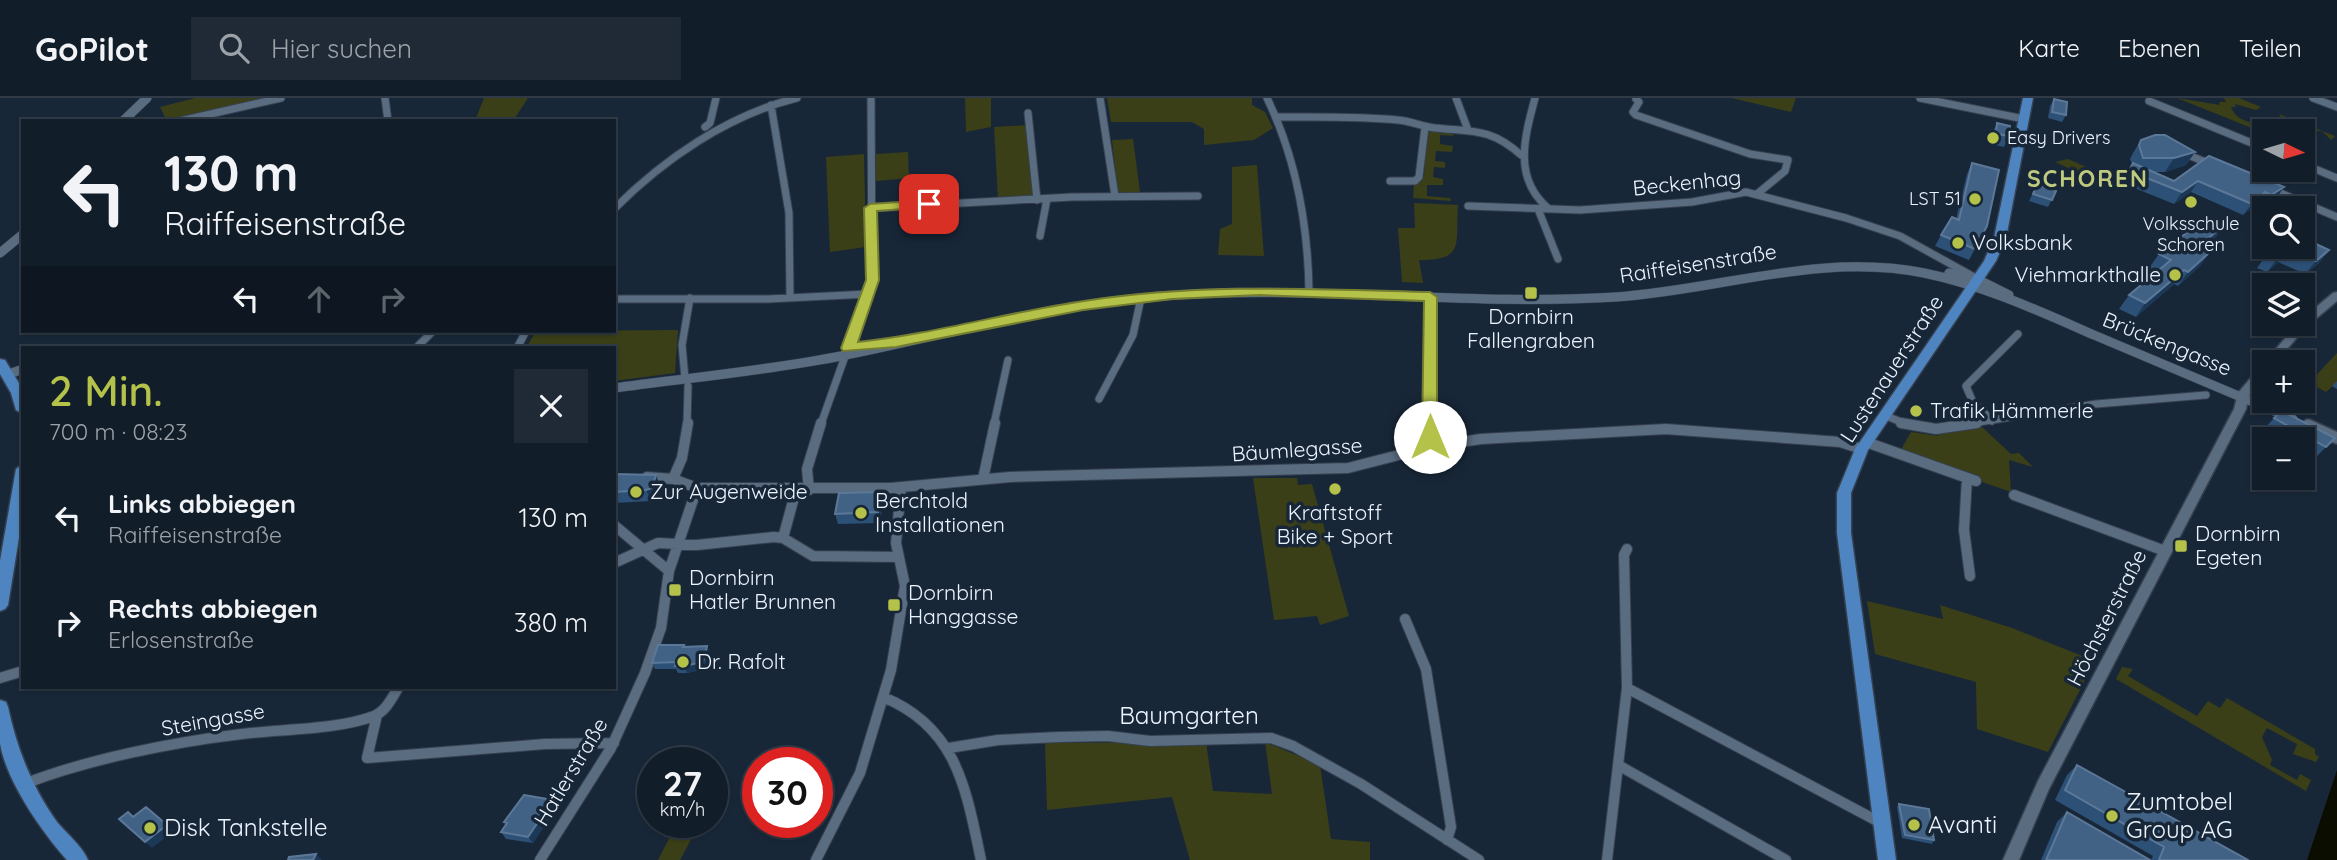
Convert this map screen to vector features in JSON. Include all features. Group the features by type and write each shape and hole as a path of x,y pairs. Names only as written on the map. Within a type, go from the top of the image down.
{"main road":[{"name":"Lustenauerstraße","path":"1886,860 1843,507 1849,475 1864,445 1975,283 2000,238 2028,98"},
{"path":"2280,350 2302,325 2337,295"},
{"path":"4,369 21,406"},
{"name":"Höchsterstraße","path":"2011,860 2043,786 2240,409 2242,396 2252,384"},
{"path":"0,605 21,481"},
{"path":"0,707 5,740 24,784 52,829 79,860"}],"street":[{"path":"125,119 148,98"},
{"path":"189,119 281,98"},
{"path":"385,98 388,119"},
{"path":"705,127 710,123 716,98"},
{"path":"616,207 646,179 703,137 745,112 797,98"},
{"path":"809,490 807,469 868,294 874,268 870,208 871,98"},
{"path":"1101,98 1115,196"},
{"path":"1267,98 1287,141 1300,202 1309,292"},
{"path":"1456,98 1468,130"},
{"path":"1535,98 1521,155 1521,169 1535,200 1549,209"},
{"path":"1635,98 1639,102 1633,113 1636,115 1750,154 1788,160 1786,171 1757,194"},
{"path":"1920,98 2024,119"},
{"path":"2312,98 2337,107"},
{"path":"2149,101 2252,143"},
{"path":"771,105 789,213 790,296"},
{"path":"1028,113 1037,200"},
{"path":"1278,117 1368,117 1403,120 1425,127 1468,130 1502,138 1521,155"},
{"path":"1390,181 1415,181 1419,177 1425,127"},
{"path":"2178,151 2225,170"},
{"path":"2315,169 2337,178"},
{"path":"2260,185 2337,217"},
{"name":"Beckenhag","path":"1468,206 1580,210 1692,202 1734,192 1757,194 1900,236 1975,283"},
{"path":"870,208 1115,196 1198,196"},
{"path":"1040,236 1047,199"},
{"path":"1538,209 1558,259"},
{"path":"0,253 21,236"},
{"name":"Raiffeisenstraße","path":"616,388 686,383 1063,309 1141,298 1221,292 1561,299 1631,296 1824,266 1874,267 1930,273 1975,283"},
{"name":"Brückengasse","path":"1975,283 2337,438"},
{"path":"616,299 868,294"},
{"path":"1430,297 1430,437 1434,446"},
{"path":"673,479 679,470 689,407 682,345 690,298"},
{"path":"1099,399 1129,344 1142,306 1141,298"},
{"path":"418,346 431,333"},
{"path":"1992,421 1968,396 1966,386 2018,334"},
{"path":"983,479 1008,360"},
{"path":"1884,415 1922,428 1992,421 2096,404 2206,395"},
{"name":"Bäumlegasse","path":"634,476 673,479 697,488 809,490 901,487 983,479 1342,469 1434,446 1538,434 1666,429 1788,436 1864,445 1972,480 1964,530 1970,576"},
{"path":"816,860 860,773 883,697 904,597 904,572 896,543 901,487"},
{"name":"Hatlerstraße","path":"540,860 614,743 645,673 661,628 669,571 697,488"},
{"path":"783,538 796,490"},
{"path":"2014,495 2165,551"},
{"path":"616,527 644,551 658,559 669,571"},
{"path":"616,562 658,543 697,545 764,537 783,538 813,556 899,557"},
{"path":"1607,860 1627,688 1624,555 1627,550"},
{"path":"1405,619 1426,669 1451,827 1447,840"},
{"path":"0,678 21,672"},
{"path":"1627,688 1881,823"},
{"path":"397,689 389,704 377,715 367,758 545,744 614,743"},
{"path":"883,697 911,710 949,748 960,771 981,860"},
{"name":"Steingasse","path":"24,784 59,770 216,737 353,721 377,715"},
{"name":"Baumgarten","path":"949,748 998,740 1059,737 1108,736 1150,741 1270,738 1293,746 1361,784 1479,860"},
{"path":"1618,765 1786,860"}],"green space":[{"path":"195,98 267,98 176,119 166,119 160,107"},
{"path":"484,98 528,98 514,119 476,119"},
{"path":"965,98 991,98 991,127 966,132"},
{"path":"1107,98 1252,98 1252,105 1265,112 1273,128 1254,140 1204,145 1204,129 1192,122 1111,122"},
{"path":"1732,98 1796,98 1791,112"},
{"path":"2177,98 2220,105 2219,102 2226,102 2224,98 2239,98 2261,107 2256,110 2235,104 2236,107 2231,107 2238,117 2252,122 2252,128"},
{"path":"1027,125 1033,194 1027,198 998,199 994,127"},
{"path":"2315,128 2335,136 2331,140 2322,131 2315,131"},
{"path":"1427,130 1454,131 1453,136 1440,135 1440,144 1453,146 1452,152 1436,151 1435,161 1445,162 1445,168 1434,167 1433,177 1443,179 1443,185 1427,185 1427,196 1450,198 1451,201 1413,198 1414,184 1424,176"},
{"path":"1133,139 1140,192 1118,193 1112,140"},
{"path":"908,152 909,178 876,181 876,154"},
{"path":"864,154 866,247 830,252 826,157"},
{"path":"2068,159 2116,180 2108,186 2055,162"},
{"path":"1257,165 1264,256 1218,255 1220,229 1232,224 1232,167"},
{"path":"1414,203 1458,205 1455,247 1444,257 1419,260 1423,283 1402,282 1398,228 1415,228"},
{"path":"616,330 678,330 675,373 616,381 616,346 527,346 535,333 616,333"},
{"path":"2337,353 2337,382 2326,392 2315,386 2315,377"},
{"path":"1982,427 2011,454 2019,453 2033,467 2009,460 2011,492 1899,453 1911,432 1939,436 1938,434"},
{"path":"1253,478 1297,478 1298,485 1312,484 1349,616 1320,625 1317,616 1274,620"},
{"path":"1867,601 1943,619 1940,605 2012,628 2095,661 2048,752 1977,729 1976,682 1875,654"},
{"path":"2122,667 2133,669 2128,676 2197,716 2208,701 2220,708 2227,698 2315,749 2315,754 2319,757 2316,762 2293,754 2297,744 2267,728 2262,737 2272,760 2270,765 2297,780 2300,774 2311,780 2306,791 2116,679"},
{"path":"1206,742 1213,791 1272,794 1265,742 1320,765 1331,839 1370,842 1370,860 1190,860 1172,797 1047,810 1045,743"},
{"path":"669,838 692,838 680,860 658,860"}],"shaded area":[{"path":"2337,770 2337,860 2307,860"}],"building":[{"path":"2054,99 2067,102 2066,115 2052,112"},
{"path":"1997,123 2010,126 2009,136 1996,134"},
{"path":"2165,135 2195,152 2174,158 2143,158 2139,145 2141,140"},
{"path":"2209,156 2252,174 2252,182 2272,182 2284,187 2271,195 2265,192 2261,196 2252,196 2252,204 2198,181 2182,192 2129,171 2133,163 2174,181"},
{"path":"1972,163 1999,170 1987,226 1975,249 1941,235 1952,217 1959,220"},
{"path":"2037,185 2056,191 2052,200 2033,194"},
{"path":"2206,218 2223,226 2198,247 2210,252 2188,272 2184,270 2145,303 2129,295 2171,260 2159,254"},
{"path":"2315,244 2329,250 2316,261 2312,259 2315,259"},
{"path":"2280,413 2286,413 2313,427 2290,427 2274,418"},
{"path":"2315,428 2335,438 2326,447 2315,441"},
{"path":"616,474 656,475 652,488 616,492"},
{"path":"881,492 878,512 835,514 839,493"},
{"path":"658,645 707,646 703,662 675,666 676,662 652,663"},
{"path":"2077,765 2248,860 2159,860 2164,847 2065,790"},
{"path":"524,795 553,800 528,837 501,832 507,823 504,822"},
{"name":"Avanti","path":"1899,804 1929,809 1934,840 1905,835"},
{"name":"Disk Tankstelle","path":"146,807 167,825 145,842 119,819 128,812 133,817"},
{"path":"2067,812 2150,860 2046,860"},
{"path":"316,854 313,860 288,860 289,857"}],"place":[{"name":"Easy Drivers","path":"1993,138"},
{"name":"LST 51","path":"1975,199"},
{"name":"Volksschule Schoren","path":"2191,202"},
{"name":"Volksbank","path":"1958,243"},
{"name":"Viehmarkthalle","path":"2175,275"},
{"name":"Dornbirn Fallengraben","path":"1531,293"},
{"name":"Trafik Hämmerle","path":"1916,411"},
{"name":"Kraftstoff Bike + Sport","path":"1335,489"},
{"name":"Zur Augenweide","path":"636,492"},
{"name":"Berchtold Installationen","path":"861,513"},
{"name":"Dornbirn Egeten","path":"2181,546"},
{"name":"Dornbirn Hatler Brunnen","path":"675,590"},
{"name":"Dornbirn Hanggasse","path":"894,605"},
{"name":"Dr. Rafolt","path":"683,662"},
{"name":"Zumtobel Group AG","path":"2112,816"},
{"name":"Avanti","path":"1914,825"},
{"name":"Disk Tankstelle","path":"150,828"}],"district":[{"name":"SCHOREN","path":"2088,179"}],"route":[{"path":"929,204 870,208 874,268 866,300 848,348 896,342 1083,305 1172,295 1259,291 1430,297 1430,437"}]}
